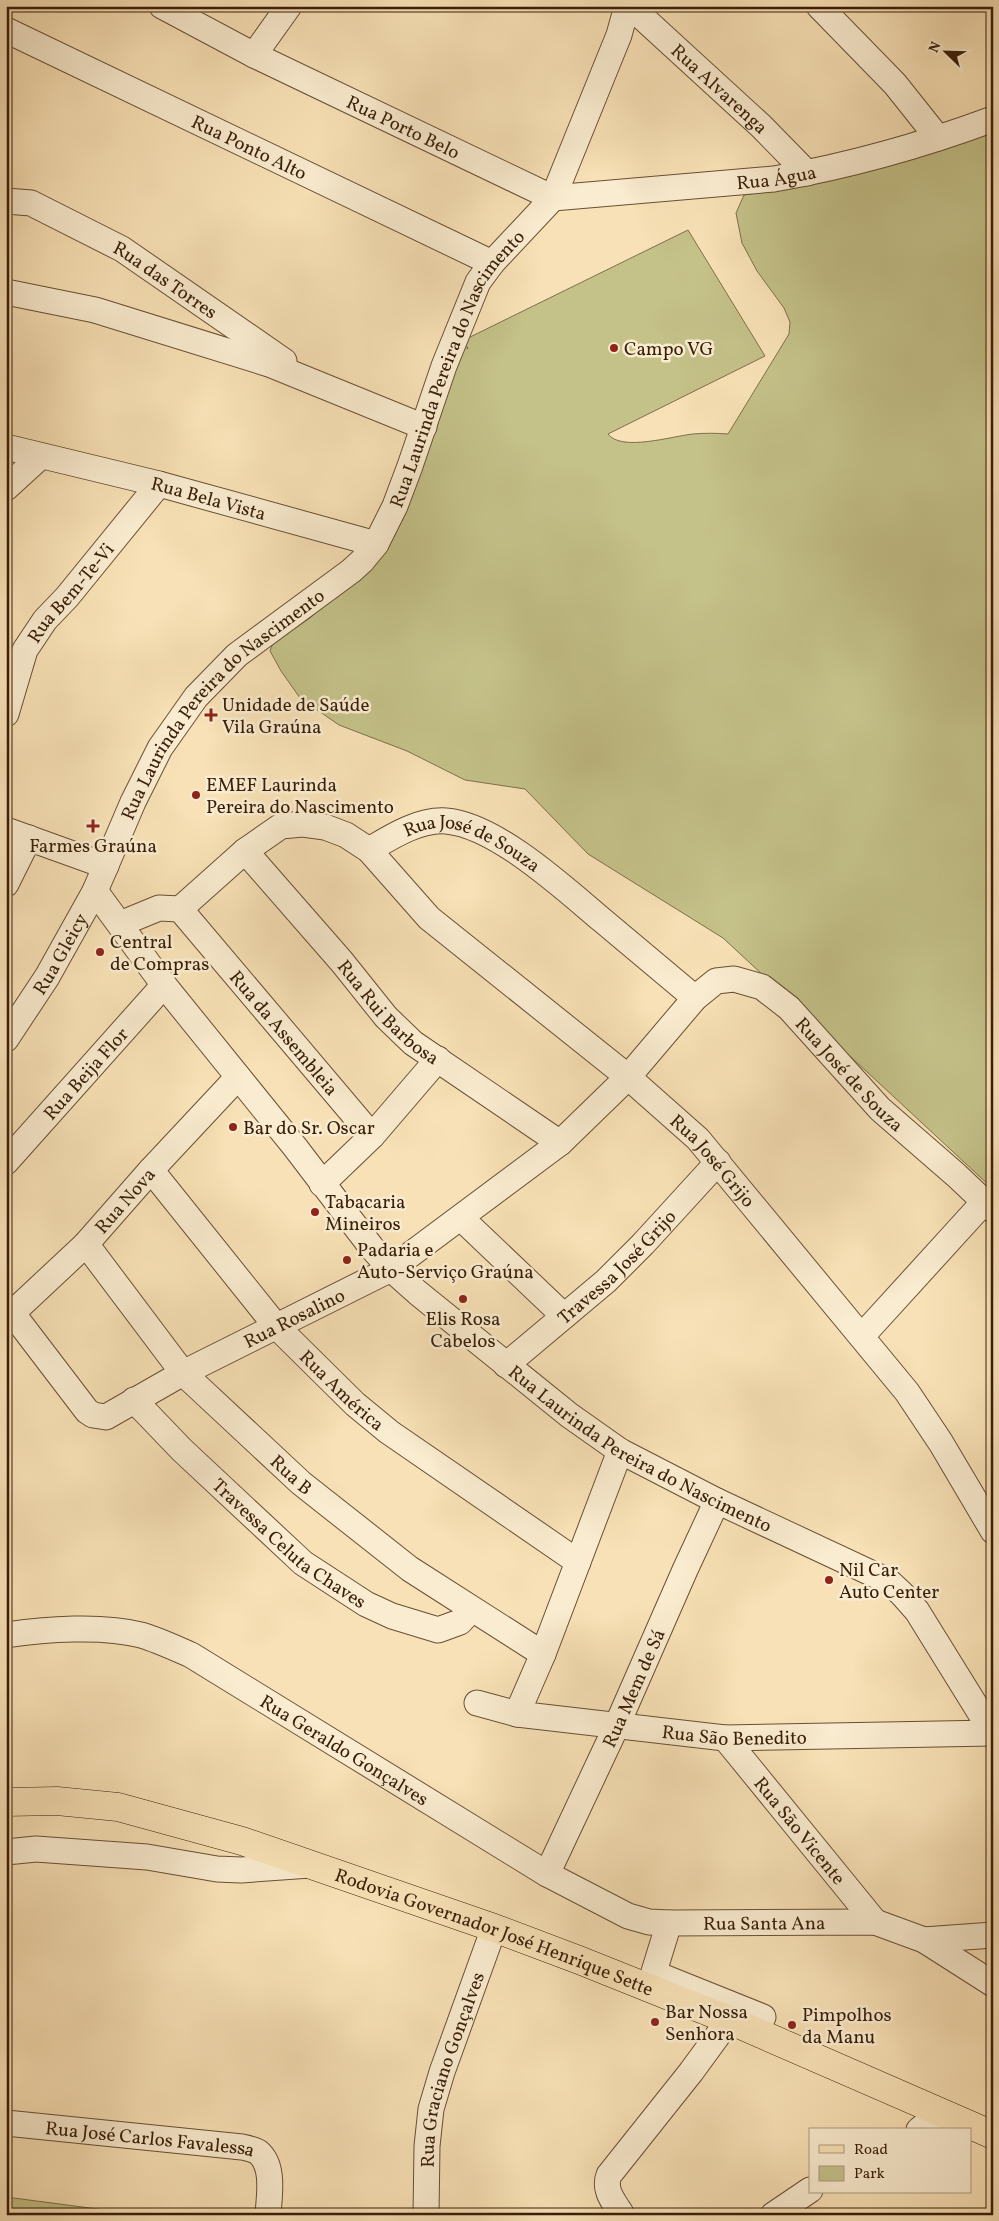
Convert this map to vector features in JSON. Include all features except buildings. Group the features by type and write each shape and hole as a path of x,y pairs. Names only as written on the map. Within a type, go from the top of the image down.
{"main road":[{"name":"Rodovia Governador José Henrique Sette","path":"6,1802 57,1801 118,1807 242,1841 655,1982 729,2020 993,2135"}],"street":[{"name":"Rua Porto Belo","path":"162,6 254,55 553,198"},
{"path":"254,55 289,6"},
{"name":"Rua Alvarenga","path":"629,6 761,126 807,173"},
{"name":"Rua Laurinda Pereira do Nascimento","path":"629,6 553,198 492,263 478,282 466,310 395,506 376,544 351,571 237,655 196,697 160,748 95,891 164,985 391,1270 569,1415 620,1451 718,1501 888,1581 917,1612 993,1732"},
{"path":"819,6 896,84 938,138"},
{"name":"Rua Ponto Alto","path":"6,30 492,263"},
{"name":"Rua Água","path":"553,198 774,179 807,173 938,138 993,119"},
{"name":"Rua das Torres","path":"6,201 31,203 122,249 313,381"},
{"name":"Rua das Torres","path":"6,292 95,310 269,364 424,427"},
{"name":"Rua Bela Vista","path":"6,447 159,484 376,544"},
{"path":"6,488 41,456"},
{"name":"Rua Bem-Te-Vi","path":"6,714 25,650 40,628 159,484"},
{"name":"Rua José de Souza","path":"180,909 245,851 281,826 303,824 325,827 346,835 369,850 390,838 426,822 446,821 467,825 512,848 695,998"},
{"path":"6,884 18,834 106,866"},
{"name":"Rua José Grijo","path":"369,850 429,918 628,1076 698,1139 907,1392 941,1443 993,1531"},
{"name":"Rua Rui Barbosa","path":"245,851 342,962 386,1017 413,1043 560,1143"},
{"name":"Rua Gleicy","path":"6,1039 47,977 95,891"},
{"path":"120,924 158,908 180,909"},
{"name":"Rua da Assembleia","path":"180,909 372,1136"},
{"name":"Rua José de Souza","path":"628,1076 695,998 716,980 734,978 762,988 789,1008 880,1109 988,1206"},
{"name":"Rua Beija Flor","path":"6,1162 164,985"},
{"path":"322,1184 372,1136 438,1059"},
{"name":"Rua Rosalino","path":"10,1316 87,1411 93,1415 106,1417 183,1373 391,1270 560,1143 628,1076"},
{"name":"Rua Nova","path":"10,1316 86,1244 151,1170 238,1078"},
{"name":"Travessa José Grijo","path":"506,1365 606,1281 643,1244 718,1162"},
{"name":"Rua América","path":"151,1170 276,1326 355,1404 389,1432 578,1562"},
{"path":"862,1336 988,1206"},
{"path":"462,1218 564,1316"},
{"name":"Rua B","path":"86,1244 183,1373 301,1483 410,1569 471,1610 543,1654"},
{"name":"Travessa Celuta Chaves","path":"134,1400 182,1450 304,1563 366,1604 392,1616 438,1630 460,1622 471,1610"},
{"path":"517,1714 543,1654 620,1451"},
{"name":"Rua Mem de Sá","path":"547,1874 617,1724 684,1570 718,1501"},
{"name":"Rua Geraldo Gonçalves","path":"6,1635 30,1631 110,1629 141,1635 191,1655 547,1874 628,1916 649,1922 669,1924"},
{"name":"Rua São Benedito","path":"477,1703 517,1714 617,1724 725,1738 993,1732"},
{"name":"Rua São Vicente","path":"725,1738 875,1922"},
{"path":"6,1852 36,1849 147,1857 217,1869 241,1870 312,1865"},
{"name":"Rua Santa Ana","path":"669,1924 875,1922 924,1940 993,1984"},
{"path":"669,1924 655,1982 763,2017"},
{"name":"Rua Graciano Gonçalves","path":"426,2215 427,2146 431,2109 442,2072 494,1928"},
{"name":"Rua Santa Ana","path":"924,1940 993,1935"},
{"path":"622,2215 608,2192 606,2182 608,2175 691,2072 729,2020"},
{"path":"921,2128 940,2113"},
{"name":"Rua José Carlos Favalessa","path":"6,2123 242,2147 257,2152 266,2164 270,2177 268,2215"},
{"path":"773,2215 809,2191"}],"green space":[{"path":"993,131 993,1189 723,938 588,854 525,789 465,780 407,751 339,725 300,698 270,651 273,643 310,618 340,591 463,346 468,349 464,340 688,230 765,356 608,434 624,442 648,442 693,434 728,434 789,334 790,322 784,308 757,271 742,243 736,213 744,195 793,187"},
{"path":"6,2197 128,2213 128,2215 6,2215"}],"waterway":[{"path":"973,2215 993,2210"}],"place":[{"name":"Campo VG","path":"614,348"},
{"name":"Unidade de Saúde Vila Graúna","path":"211,715"},
{"name":"EMEF Laurinda Pereira do Nascimento","path":"196,795"},
{"name":"Farmes Graúna","path":"93,826"},
{"name":"Central de Compras","path":"100,952"},
{"name":"Bar do Sr. Oscar","path":"233,1127"},
{"name":"Tabacaria Mineiros","path":"315,1212"},
{"name":"Padaria e Auto-Serviço Graúna","path":"347,1260"},
{"name":"Elis Rosa Cabelos","path":"463,1299"},
{"name":"Nil Car Auto Center","path":"829,1580"},
{"name":"Bar Nossa Senhora","path":"655,2022"},
{"name":"Pimpolhos da Manu","path":"792,2025"}]}
